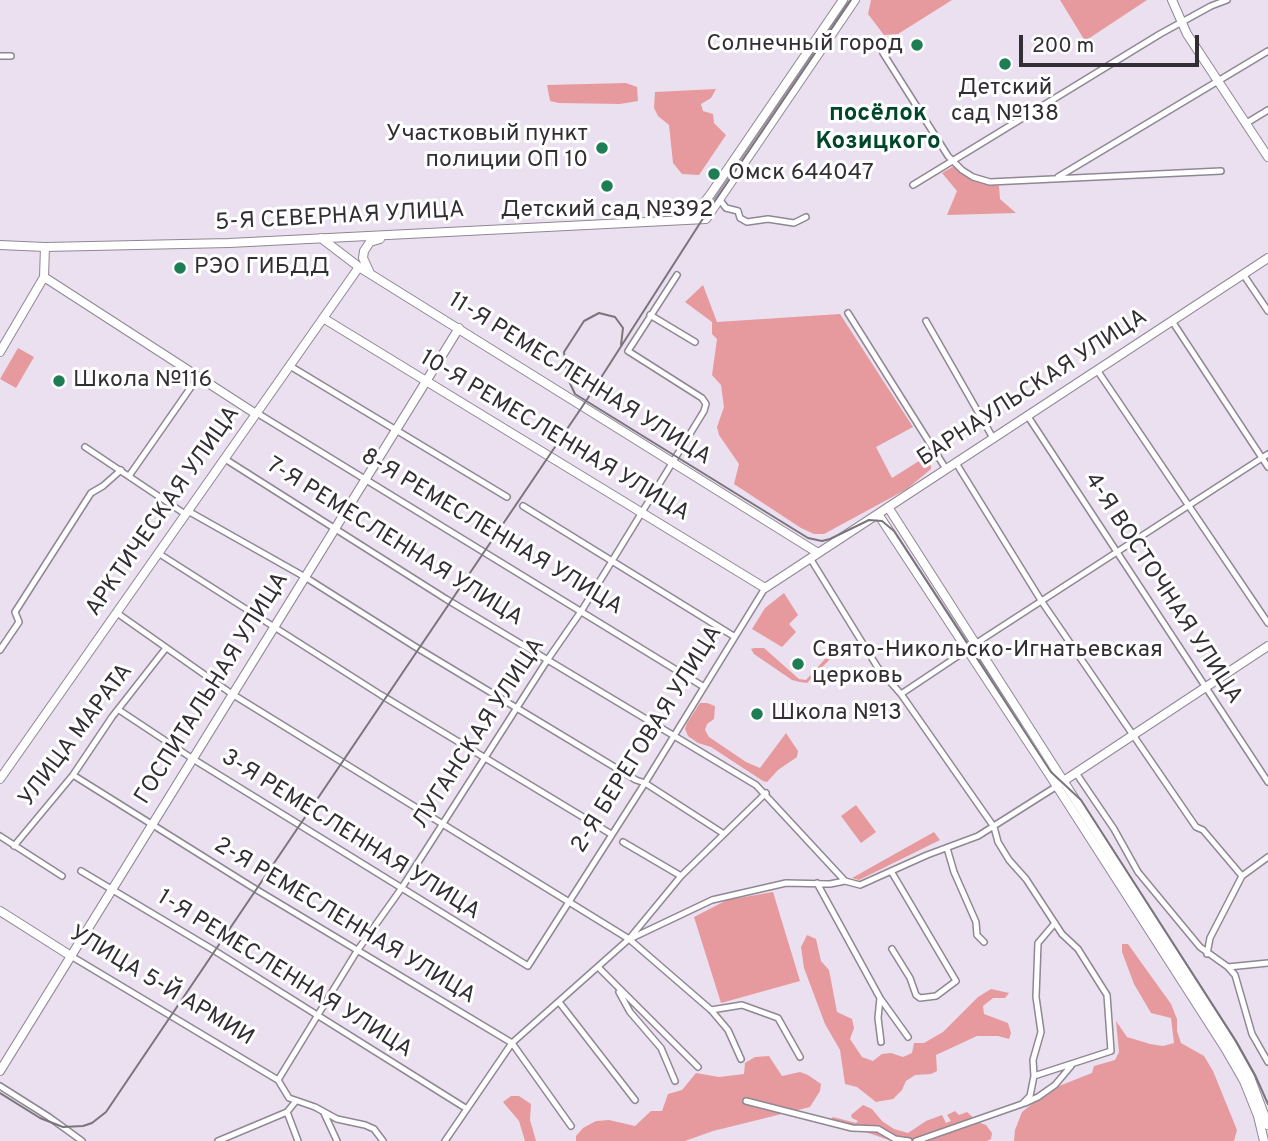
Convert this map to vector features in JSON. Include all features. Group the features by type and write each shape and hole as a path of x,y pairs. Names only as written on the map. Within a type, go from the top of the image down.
{"main road":[{"path":"681,221 700,209 843,0"},
{"name":"5-Я СЕВЕРНАЯ УЛИЦА","path":"0,245 45,247 229,243 706,219 855,0"},
{"path":"1172,0 1181,22 1217,81 1268,157"},
{"path":"747,141 756,146"},
{"path":"373,276 365,264 364,250 370,243 392,235"},
{"name":"11-Я РЕМЕСЛЕННАЯ УЛИЦА","path":"321,239 373,276 818,553"},
{"path":"0,352 44,277 45,247"},
{"name":"БАРНАУЛЬСКАЯ УЛИЦА","path":"818,553 1268,258"},
{"name":"АРКТИЧЕСКАЯ УЛИЦА","path":"0,779 359,267"},
{"name":"8-Я РЕМЕСЛЕННАЯ УЛИЦА","path":"44,277 257,413"},
{"name":"10-Я РЕМЕСЛЕННАЯ УЛИЦА","path":"323,318 765,588"},
{"name":"ГОСПИТАЛЬНАЯ УЛИЦА","path":"0,1071 460,328"},
{"path":"888,507 971,647"},
{"path":"878,514 1061,783 1225,1048 1244,1081 1258,1116 1264,1141"},
{"name":"2-Я БЕРЕГОВАЯ УЛИЦА","path":"765,588 818,553"},
{"path":"1061,783 1268,646"},
{"path":"1109,862 1231,1043 1250,1077 1268,1125"},
{"name":"УЛИЦА 5-Й АРМИИ","path":"0,911 71,956"}],"street":[{"path":"913,185 1181,22 1227,0"},
{"path":"1056,179 1268,51"},
{"path":"883,53 951,161 973,177 990,182 1221,171"},
{"path":"0,56 11,56"},
{"path":"1245,124 1268,110"},
{"path":"720,200 726,208 738,211 740,218 747,222 768,219 794,222 806,217"},
{"path":"1243,274 1268,311"},
{"path":"677,275 650,315 695,342"},
{"path":"848,313 946,469"},
{"name":"ЛУГАНСКАЯ УЛИЦА","path":"278,1080 357,951 401,889 582,610 706,404 702,398 628,351 650,315"},
{"path":"926,321 993,438"},
{"path":"1172,321 1265,456 1268,467"},
{"path":"290,366 507,496"},
{"path":"1097,370 1268,622"},
{"path":"129,475 198,377"},
{"name":"8-Я РЕМЕСЛЕННАЯ УЛИЦА","path":"257,413 704,687"},
{"name":"4-Я ВОСТОЧНАЯ УЛИЦА","path":"1027,415 1268,782"},
{"path":"85,447 187,512 305,577 517,709 645,783 724,834"},
{"path":"901,694 1265,456"},
{"name":"7-Я РЕМЕСЛЕННАЯ УЛИЦА","path":"225,458 446,599 675,735 766,793 845,881"},
{"path":"956,463 1042,602 1196,827 1203,830 1242,876"},
{"path":"0,650 19,622 15,612 91,493 121,470"},
{"path":"523,506 735,637"},
{"path":"158,554 381,695 611,834"},
{"path":"810,558 878,668 901,694 995,827 999,842 1009,860 1026,879 1062,934 1078,949 1108,995 1113,1049 1108,1054 1034,1076"},
{"name":"2-Я БЕРЕГОВАЯ УЛИЦА","path":"528,966 765,588"},
{"path":"117,613 232,694 629,939 711,1010 728,1030 741,1059"},
{"name":"УЛИЦА МАРАТА","path":"14,846 73,775 166,648"},
{"name":"3-Я РЕМЕСЛЕННАЯ УЛИЦА","path":"119,710 193,759 528,966"},
{"path":"1076,773 1114,829 1138,872 1207,954 1228,967 1235,975 1252,1034 1268,1062"},
{"name":"2-Я РЕМЕСЛЕННАЯ УЛИЦА","path":"73,775 357,951 512,1043 571,1126"},
{"path":"629,939 645,934 712,900 786,883 830,884 845,881 860,885 995,827 1061,783"},
{"path":"445,1141 512,1043 629,939 681,876 766,793"},
{"path":"0,836 62,876"},
{"path":"623,842 681,876"},
{"path":"947,848 954,872 972,911 977,934 984,942"},
{"path":"1207,954 1210,938 1242,876 1268,857"},
{"path":"891,871 956,981 936,996 920,998 892,950"},
{"name":"1-Я РЕМЕСЛЕННАЯ УЛИЦА","path":"81,872 467,1109"},
{"path":"817,883 880,998 908,1037"},
{"path":"1022,1104 1030,1096 1034,1076 1032,1060 1041,1032 1036,997 1038,943 1055,923"},
{"name":"УЛИЦА 5-Й АРМИИ","path":"71,956 278,1080 289,1098 296,1101"},
{"path":"1228,967 1268,962"},
{"path":"599,968 698,1067"},
{"path":"615,984 630,1012 661,1048 675,1080"},
{"path":"880,998 878,1017 881,1042"},
{"path":"559,1002 635,1100"},
{"path":"711,1010 727,1005 742,1005 778,1018 800,1057"},
{"path":"916,1141 1038,1097 1055,1085 1071,1066"},
{"path":"0,1086 50,1116 82,1141"},
{"path":"218,1141 230,1139 287,1112 296,1101 374,1129 383,1141"},
{"path":"746,1101 852,1128 878,1129 895,1139 909,1141"},
{"path":"287,1112 298,1141"},
{"path":"324,1113 337,1141"}],"shaded area":[{"path":"871,0 952,0 898,34 884,35 868,14"},
{"path":"1060,0 1147,0 1085,41"},
{"path":"626,83 637,87 638,101 620,104 559,103 550,101 547,85"},
{"path":"716,89 711,98 701,104 703,111 713,114 714,123 726,135 699,175 682,174 673,163 669,125 658,116 654,108 655,92"},
{"path":"954,166 972,180 999,186 1000,199 1016,213 947,215 957,191 942,173"},
{"path":"703,285 717,322 840,314 913,427 876,447 892,478 930,454 931,469 907,489 824,534 814,534 801,528 734,484 739,464 719,435 717,427 724,407 721,385 712,375 717,339 712,334 712,322 685,302"},
{"path":"18,348 34,357 16,388 0,379"},
{"path":"784,593 798,615 789,624 796,632 782,647 752,629 765,608"},
{"path":"764,648 799,679 806,680 825,659 831,658 807,683 792,680 754,654 751,649"},
{"path":"700,703 715,706 714,719 707,724 705,730 709,737 746,762 760,768 786,733 798,751 797,757 778,770 767,782 763,781 711,747 688,736 685,729 687,723"},
{"path":"856,805 876,832 861,843 841,816"},
{"path":"934,832 940,840 859,880 852,878"},
{"path":"773,892 800,981 721,1003 694,917 727,900"},
{"path":"807,935 816,939 821,961 829,970 837,1012 852,1019 854,1028 850,1039 862,1057 873,1061 882,1054 891,1053 903,1057 912,1053 914,1043 924,1043 943,1032 978,997 991,989 1009,993 1005,998 993,998 983,1006 984,1014 1008,1023 1011,1033 1009,1039 977,1036 936,1055 937,1071 915,1075 906,1081 893,1099 876,1102 857,1087 845,1084 840,1050 825,1024 804,968 801,947"},
{"path":"1122,944 1128,944 1171,1004 1181,1043 1204,1056 1213,1071 1237,1130 1234,1141 1014,1141 1022,1112 1054,1088 1092,1073 1094,1066 1115,1060 1119,1052 1116,1021 1127,1037 1163,1046 1174,1043 1171,1018 1151,1013 1134,984 1122,952"},
{"path":"769,1056 782,1076 800,1072 821,1084 820,1091 810,1107 713,1131 685,1141 576,1141 576,1136 583,1128 596,1121 609,1120 635,1126 651,1111 662,1111 668,1094 682,1090 696,1073 719,1077 744,1074 745,1063 755,1057"},
{"path":"511,1096 519,1096 531,1104 530,1120 536,1141 525,1141 519,1121 503,1102"},
{"path":"863,1105 872,1109 882,1121 894,1129 908,1133 926,1121 942,1115 946,1123 951,1121 947,1115 955,1111 959,1115 967,1112 986,1125 992,1133 991,1139 892,1141 830,1120 833,1117 856,1123 858,1121 851,1115"}],"tram line":[{"path":"0,1093 40,1118 63,1127 92,1123 106,1112 586,401 702,220 851,0"},
{"path":"621,345 623,328 615,317 599,313 584,321 564,352 567,377 575,394 808,538 822,541 830,539 869,520 882,521 894,531 1051,772 1081,800 1236,1041 1268,1104"}],"place":[{"name":"Солнечный город","path":"917,45"},
{"name":"Детский сад №138","path":"1005,64"},
{"name":"Участковый пункт полиции ОП 10","path":"602,148"},
{"name":"Омск 644047","path":"714,174"},
{"name":"Детский сад №392","path":"607,186"},
{"name":"РЭО ГИБДД","path":"180,268"},
{"name":"Школа №116","path":"59,381"},
{"name":"Свято-Никольско-Игнатьевская церковь","path":"798,664"},
{"name":"Школа №13","path":"757,714"}],"district":[{"name":"посёлок Козицкого","path":"878,129"}]}
